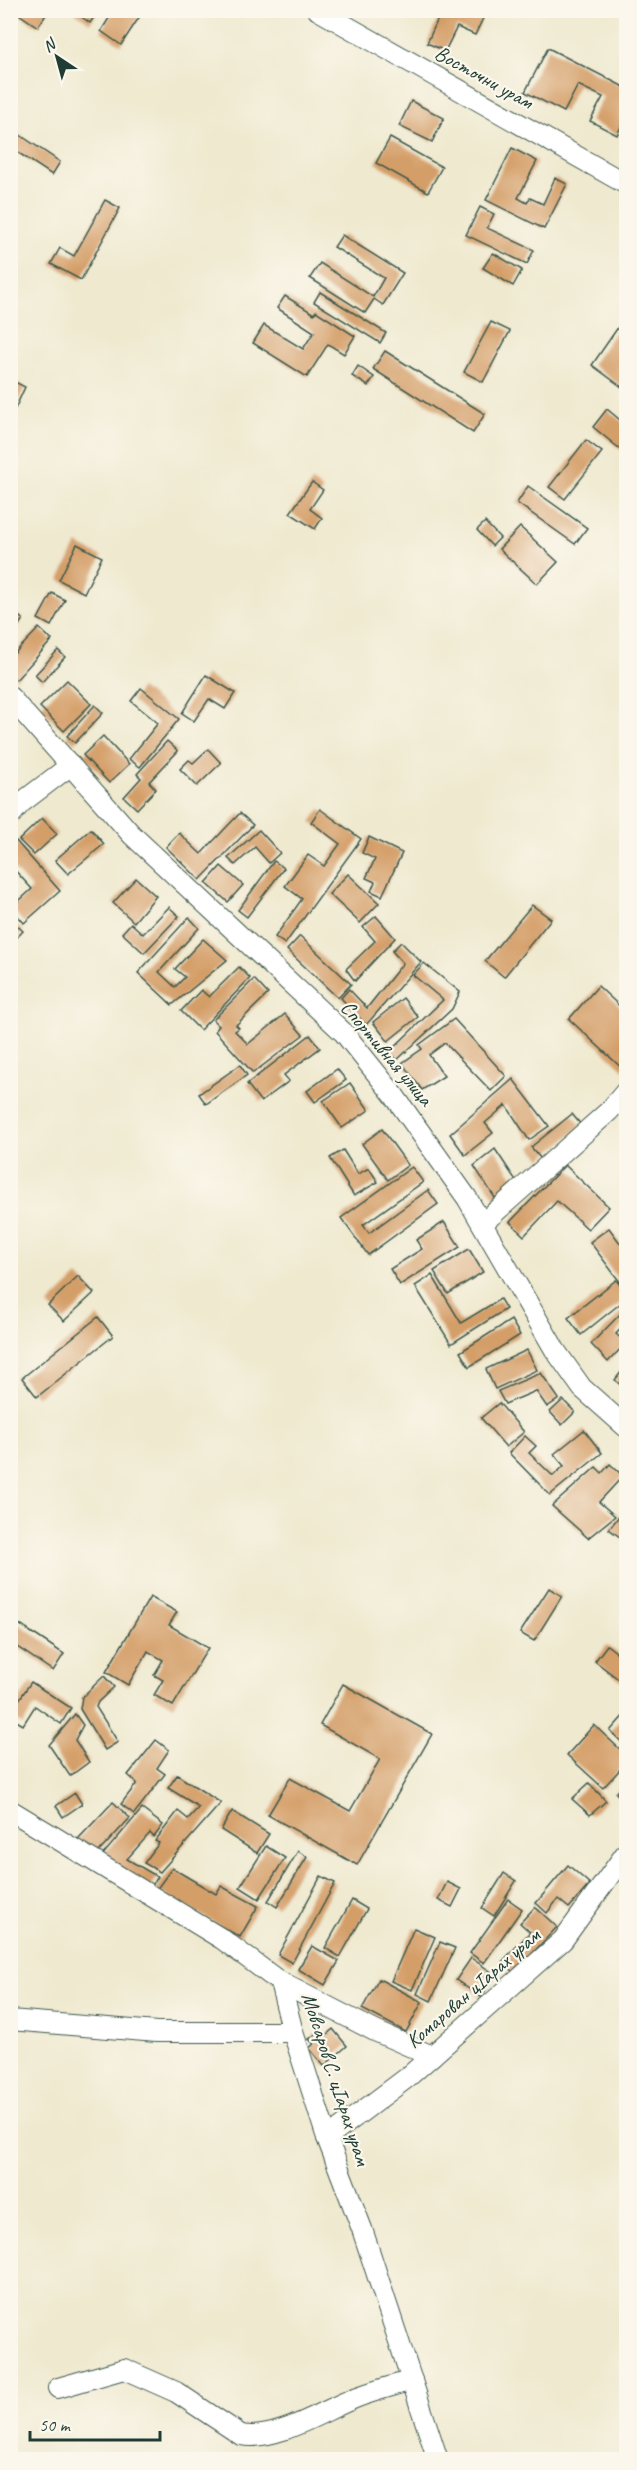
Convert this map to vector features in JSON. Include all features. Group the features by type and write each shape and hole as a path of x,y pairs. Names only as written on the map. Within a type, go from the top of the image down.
{"street":[{"name":"Восточни урам","path":"318,10 627,184"},
{"name":"Спортивная улица","path":"10,697 132,835 344,1033 393,1094 483,1222 555,1350 582,1388 627,1427"},
{"path":"10,816 21,803 70,765"},
{"path":"483,1222 609,1111 627,1091"},
{"name":"Мовсаров С. цIарах урам","path":"10,1810 222,1939 280,1982 293,2032 327,2138 362,2229 438,2460"},
{"name":"Комарован цIарах урам","path":"327,2138 408,2077 563,1941 627,1853"},
{"path":"280,1982 375,2031 432,2056"},
{"path":"10,2020 158,2032 293,2032"},
{"path":"58,2388 124,2369 176,2392 241,2435 253,2437 274,2433 355,2398 412,2380"}],"building":[{"path":"13,10 49,10 38,27"},
{"path":"72,10 99,10 90,23"},
{"path":"114,10 144,10 121,45 101,31"},
{"path":"442,10 487,10 475,35 457,27 445,51 427,43"},
{"path":"548,48 626,88 626,116 617,135 590,121 603,97 578,85 564,112 525,92"},
{"path":"411,101 444,118 432,142 399,126"},
{"path":"20,135 60,162 52,175 11,148"},
{"path":"390,138 442,167 428,192 376,163"},
{"path":"512,148 537,161 518,198 527,203 530,198 543,204 555,178 567,184 544,229 486,200"},
{"path":"105,200 120,208 81,280 51,264 60,248 74,256"},
{"path":"480,207 494,214 487,228 534,250 527,264 466,235"},
{"path":"342,235 403,273 383,305 374,299 365,313 310,278 320,263 373,297 384,278 334,247"},
{"path":"493,253 522,270 513,286 483,268"},
{"path":"320,292 386,333 380,343 314,302"},
{"path":"285,296 314,314 316,311 355,336 344,354 328,344 307,377 253,343 264,325 303,349 314,332 277,308"},
{"path":"623,320 626,322 626,355 621,362 626,366 626,390 592,365"},
{"path":"491,322 510,331 483,382 464,372"},
{"path":"385,351 485,414 473,433 373,369"},
{"path":"358,366 374,377 368,386 352,376"},
{"path":"13,381 25,387 14,411 10,409 10,387"},
{"path":"607,409 626,425 626,454 593,427"},
{"path":"586,440 602,452 565,499 549,487"},
{"path":"312,482 323,490 310,509 322,518 315,529 290,513"},
{"path":"528,486 587,528 575,544 517,503"},
{"path":"485,522 500,538 492,546 477,530"},
{"path":"520,527 558,562 537,584 499,549"},
{"path":"77,544 102,557 84,593 59,580"},
{"path":"52,593 65,600 51,626 38,619"},
{"path":"10,611 23,619 15,631 10,628"},
{"path":"39,628 52,640 16,680 10,674 10,658"},
{"path":"58,650 65,657 42,682 35,675"},
{"path":"206,675 235,693 225,709 209,699 194,721 182,713"},
{"path":"67,680 91,704 64,731 40,707"},
{"path":"141,688 179,719 140,767 129,759 158,723 131,701"},
{"path":"95,705 103,713 75,743 67,736"},
{"path":"103,736 129,764 109,783 83,755"},
{"path":"167,741 178,751 149,782 156,789 137,809 124,797 141,778 137,774"},
{"path":"208,749 221,763 197,786 180,769 189,760 193,763"},
{"path":"320,809 361,839 285,944 275,937 302,899 285,886 308,855 324,866 340,844 311,822"},
{"path":"240,813 253,825 200,880 166,847 179,833 201,854"},
{"path":"42,818 57,834 34,855 19,840"},
{"path":"91,829 104,844 68,874 55,860"},
{"path":"259,830 280,853 269,863 255,847 235,865 228,858"},
{"path":"369,837 402,853 382,896 371,891 375,882 366,878 375,859 362,853"},
{"path":"16,841 60,891 24,923 11,908 32,889 10,865 10,846"},
{"path":"274,861 284,868 247,917 238,910"},
{"path":"221,866 243,885 228,902 206,883"},
{"path":"348,874 379,903 360,923 329,894"},
{"path":"136,878 156,896 134,922 113,903"},
{"path":"532,905 551,919 504,977 485,961"},
{"path":"169,907 179,916 144,953 122,933 131,923 143,934"},
{"path":"376,916 395,938 355,981 346,969 375,941 363,927"},
{"path":"189,917 199,928 159,972 175,987 185,977 175,969 203,939 227,960 172,1005 138,973"},
{"path":"10,919 23,931 10,945"},
{"path":"300,936 351,984 338,998 287,950"},
{"path":"401,942 421,962 366,1025 341,998 349,989 367,1008 403,963 392,951"},
{"path":"424,963 460,992 452,1009 397,1060 389,1052 443,1000 413,975"},
{"path":"239,967 250,978 200,1030 181,1011 201,990 209,997"},
{"path":"254,979 268,994 236,1025 239,1028 235,1031 248,1044 285,1014 303,1035 253,1073 215,1031 219,1026 213,1020"},
{"path":"598,986 626,1012 625,1071 569,1019"},
{"path":"403,998 418,1017 388,1041 373,1022"},
{"path":"454,1019 506,1076 491,1091 445,1043 429,1055 444,1076 422,1090 402,1063 422,1049 419,1045"},
{"path":"310,1035 320,1048 284,1075 289,1081 261,1102 247,1084"},
{"path":"240,1065 247,1075 206,1104 199,1094"},
{"path":"337,1069 346,1080 315,1102 307,1091"},
{"path":"513,1079 549,1126 529,1140 506,1105 485,1123 493,1133 465,1155 450,1134"},
{"path":"350,1083 369,1110 342,1128 323,1101"},
{"path":"572,1114 582,1126 541,1159 531,1147"},
{"path":"382,1129 408,1165 388,1180 362,1144"},
{"path":"495,1149 517,1182 495,1198 474,1166"},
{"path":"343,1150 358,1174 369,1168 378,1182 354,1196 330,1158"},
{"path":"565,1165 609,1207 588,1229 557,1201 524,1236 510,1222"},
{"path":"412,1167 423,1182 363,1225 369,1233 428,1190 438,1204 368,1255 341,1218"},
{"path":"444,1222 460,1247 400,1285 390,1269 422,1249 416,1240"},
{"path":"609,1228 626,1251 626,1290 590,1242"},
{"path":"469,1249 483,1272 448,1294 434,1271"},
{"path":"432,1275 461,1323 500,1299 506,1309 451,1344 415,1286"},
{"path":"78,1276 94,1293 64,1321 48,1305"},
{"path":"616,1280 626,1292 626,1299 581,1335 568,1318"},
{"path":"626,1308 626,1323 616,1334 626,1343 608,1362 591,1344"},
{"path":"98,1317 113,1336 37,1397 22,1378"},
{"path":"511,1320 520,1335 469,1367 460,1352"},
{"path":"527,1350 537,1370 495,1389 486,1369"},
{"path":"626,1366 626,1390 615,1380"},
{"path":"541,1373 559,1399 547,1407 536,1391 505,1404 498,1391"},
{"path":"563,1400 575,1412 562,1425 550,1412"},
{"path":"499,1403 524,1432 506,1447 481,1418"},
{"path":"584,1430 602,1453 550,1495 509,1453 525,1436 536,1446 529,1453 553,1476 564,1466 554,1454"},
{"path":"610,1464 623,1476 599,1502 615,1516 588,1538 552,1506 596,1467 602,1473"},
{"path":"626,1507 626,1537 624,1540 609,1529"},
{"path":"549,1588 562,1596 534,1641 520,1633"},
{"path":"150,1597 177,1612 169,1625 208,1648 173,1706 154,1695 163,1680 154,1675 163,1660 148,1651 128,1685 106,1672"},
{"path":"11,1619 64,1654 53,1671 10,1642"},
{"path":"607,1645 626,1660 626,1685 595,1661"},
{"path":"104,1676 114,1687 98,1702 96,1707 118,1742 105,1750 80,1709 82,1697"},
{"path":"31,1682 71,1708 61,1724 35,1706 23,1725 10,1717 10,1713"},
{"path":"343,1684 432,1734 357,1865 268,1815 290,1778 350,1811 380,1759 320,1725"},
{"path":"626,1713 626,1746 610,1731"},
{"path":"75,1714 83,1725 75,1740 89,1762 70,1776 49,1745"},
{"path":"594,1725 626,1755 626,1763 603,1788 567,1755"},
{"path":"156,1740 169,1750 157,1768 165,1774 134,1814 121,1804 137,1783 128,1775"},
{"path":"177,1775 221,1803 160,1872 144,1863 159,1843 155,1841 178,1811 188,1819 199,1807 168,1788"},
{"path":"589,1783 606,1801 590,1815 572,1799"},
{"path":"625,1784 626,1786 626,1804 616,1793"},
{"path":"75,1793 82,1804 63,1817 56,1806"},
{"path":"113,1802 130,1818 96,1855 78,1839"},
{"path":"142,1809 163,1825 154,1837 150,1833 127,1859 158,1877 149,1889 100,1858"},
{"path":"232,1811 269,1834 257,1853 221,1830"},
{"path":"266,1846 285,1858 259,1899 240,1887"},
{"path":"298,1851 307,1857 277,1907 268,1901"},
{"path":"568,1865 590,1884 569,1908 558,1899 547,1913 536,1903"},
{"path":"172,1868 216,1894 221,1886 258,1906 240,1937 156,1890"},
{"path":"504,1873 516,1881 494,1916 482,1908"},
{"path":"321,1876 335,1883 292,1963 278,1955"},
{"path":"447,1882 461,1889 452,1907 438,1900"},
{"path":"508,1899 522,1909 484,1963 470,1953"},
{"path":"352,1900 367,1909 340,1957 325,1948"},
{"path":"535,1907 557,1927 514,1973 502,1962 530,1932 520,1923"},
{"path":"414,1928 435,1937 412,1990 391,1981"},
{"path":"440,1942 455,1948 431,2001 417,1994"},
{"path":"312,1946 339,1961 325,1985 298,1969"},
{"path":"471,1958 496,1975 481,1997 456,1980"},
{"path":"379,1979 422,2002 406,2032 362,2009"},
{"path":"333,2029 347,2046 324,2066 309,2048 314,2044 309,2039 321,2030 326,2035"}]}
